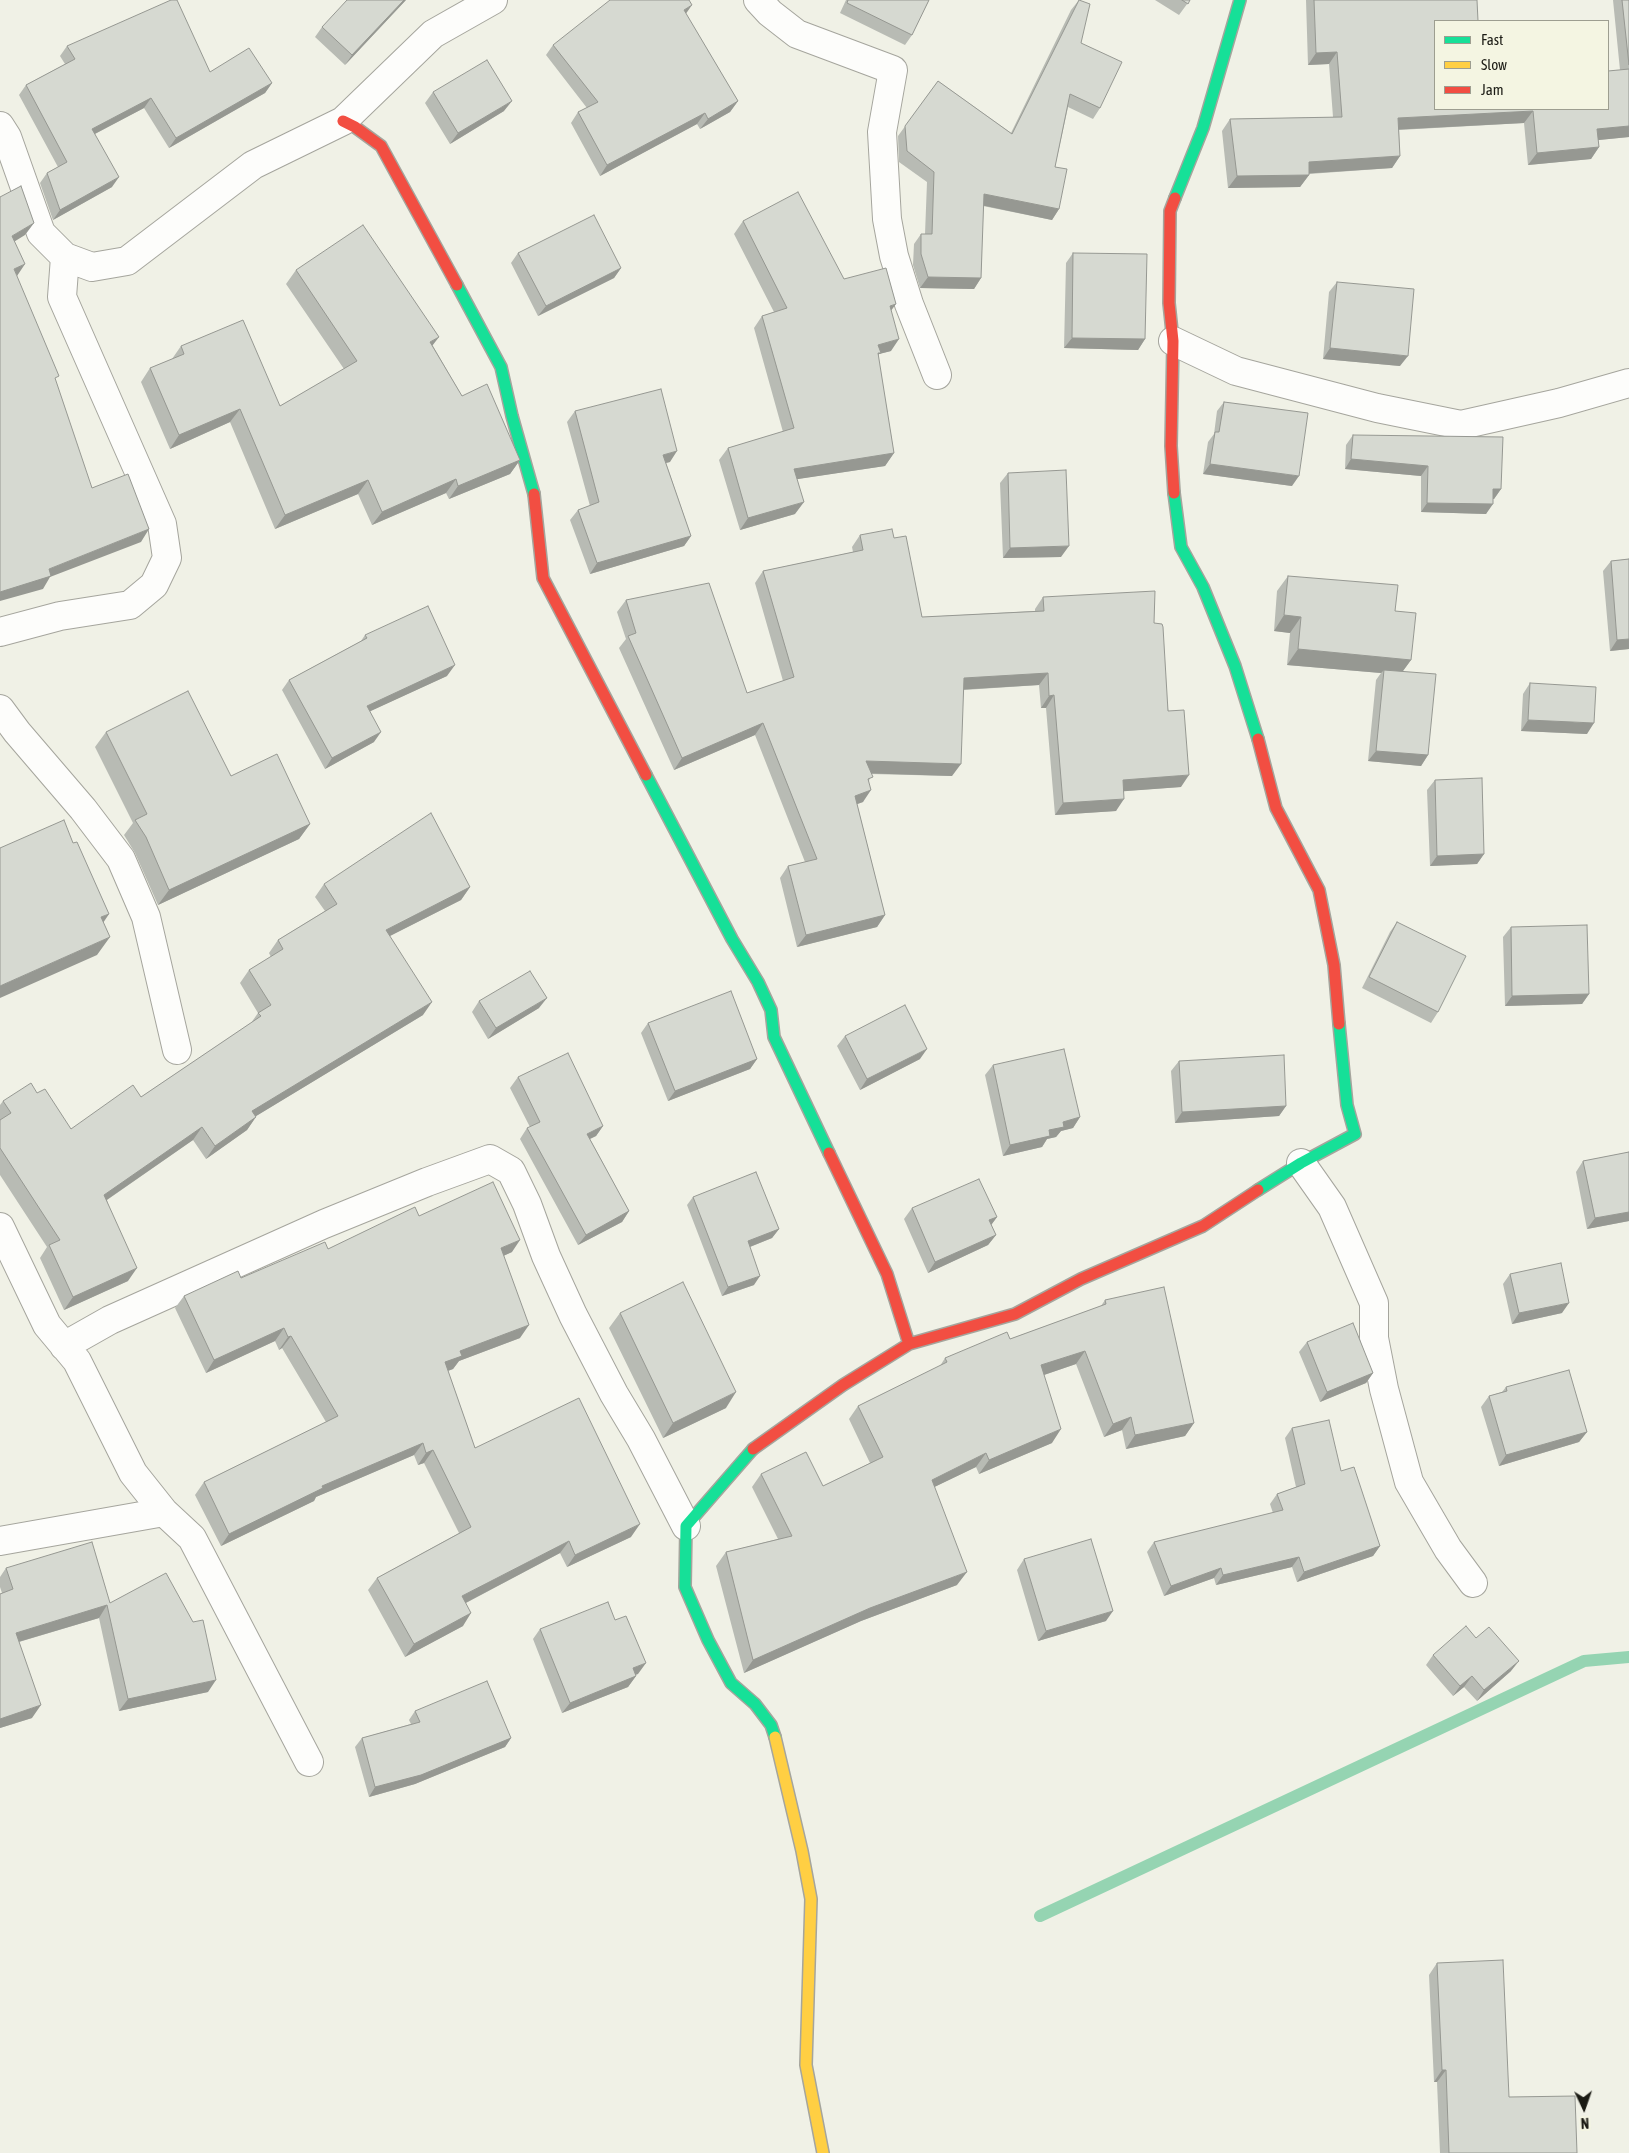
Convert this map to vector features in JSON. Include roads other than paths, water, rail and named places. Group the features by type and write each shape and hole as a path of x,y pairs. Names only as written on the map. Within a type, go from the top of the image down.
{"street":[{"path":"0,126 7,138 41,233 65,256 92,267 127,261 253,165 343,121 433,34 493,0"},
{"path":"758,0 770,13 797,34 893,70 882,132 887,220 894,256 909,304 936,375"},
{"path":"686,1526 756,1446 843,1385 909,1344 1015,1314 1081,1279 1203,1226 1301,1163 1355,1134 1347,1106 1334,965 1318,890 1276,808 1254,723 1236,666 1203,586 1181,547 1175,502 1171,446 1173,341 1169,303 1170,211 1203,128 1240,0"},
{"path":"343,121 355,127 381,146 501,367 512,416 534,494 543,578 732,939 761,988 771,1010 774,1037 887,1274 909,1344"},
{"path":"0,632 60,616 130,606 154,585 167,558 162,524 62,297 65,256"},
{"path":"1173,341 1236,371 1377,408 1461,425 1559,403 1629,383"},
{"path":"0,709 17,732 83,809 121,860 146,917 177,1050"},
{"path":"64,1346 110,1320 324,1224 427,1182 490,1159 511,1171 527,1204 546,1256 574,1315 614,1394 641,1439 686,1526 685,1587 708,1640 731,1683 755,1704 771,1725 779,1750 811,1899 806,2065 823,2153"},
{"path":"1301,1163 1332,1207 1374,1303 1374,1338 1382,1381 1410,1482 1448,1549 1473,1583"},
{"path":"0,1227 46,1325 77,1361 133,1473 164,1512 192,1538 308,1762"},
{"path":"0,1541 164,1512"}],"waterway":[{"path":"1040,1916 1584,1661 1629,1657"}]}
